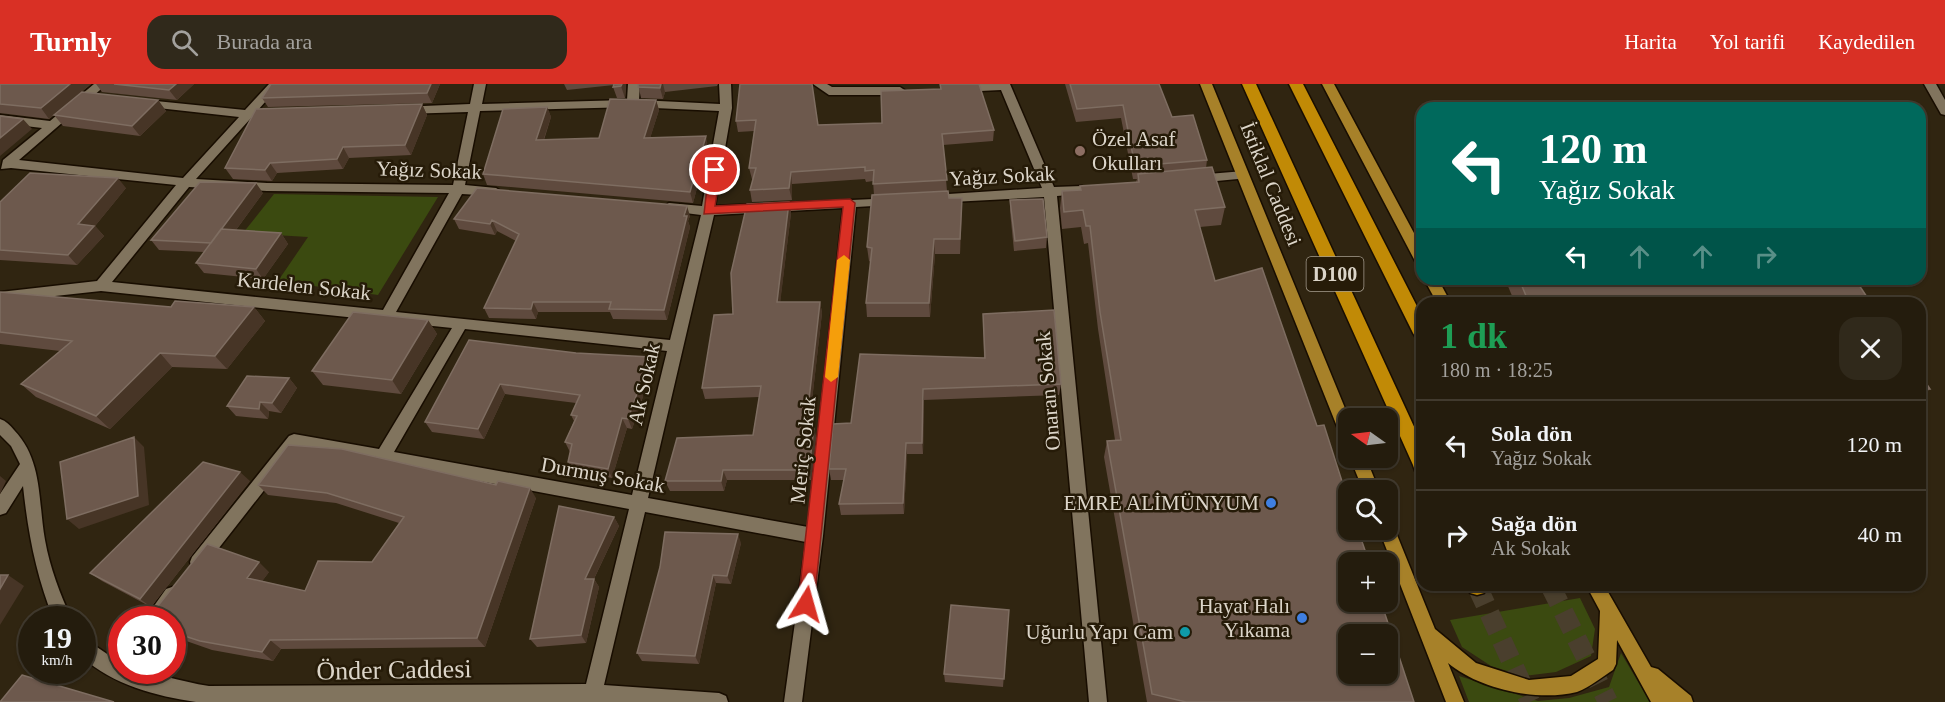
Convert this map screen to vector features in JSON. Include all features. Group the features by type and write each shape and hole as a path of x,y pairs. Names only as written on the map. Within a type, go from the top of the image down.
{"highway":[{"name":"D100","path":"1249,84 1416,452"},
{"name":"D100","path":"1296,84 1416,321"}],"main road":[{"name":"İstiklal Caddesi","path":"1206,84 1338,409"},
{"path":"1328,84 1416,250"},
{"path":"1391,540 1455,702"},
{"path":"1598,591 1661,702"},
{"path":"1430,635 1470,670 1529,689 1574,684 1607,664 1609,609"},
{"path":"1636,658 1660,684 1684,702"}],"street":[{"path":"4,166 101,84"},
{"path":"101,286 185,183 275,84"},
{"path":"387,316 458,189 480,84"},
{"path":"633,103 634,84"},
{"name":"Ak Sokak","path":"593,698 708,211 726,108 725,84"},
{"path":"819,84 829,91 915,90"},
{"path":"1930,84 1945,111"},
{"path":"949,88 1005,85"},
{"name":"Onaran Sokak","path":"1005,85 1050,193 1098,702"},
{"path":"87,96 102,98"},
{"path":"124,100 247,114 282,113"},
{"path":"396,110 633,103 726,108"},
{"path":"0,118 53,125"},
{"name":"Yağız Sokak","path":"4,166 185,183 267,187 458,189 506,193"},
{"path":"1186,180 1244,175"},
{"name":"Yağız Sokak","path":"660,207 708,211 1050,193 1092,188"},
{"name":"Meriç Sokak","path":"793,702 815,536 850,203"},
{"name":"Kardelen Sokak","path":"0,297 101,286 675,346"},
{"path":"383,457 462,323"},
{"path":"0,425 16,442 28,464 38,541 49,587 57,606"},
{"name":"Durmuş Sokak","path":"164,606 294,440 815,536"},
{"path":"0,508 28,464"},
{"name":"Önder Caddesi","path":"149,684 171,690 209,695 593,698 719,702"}],"green space":[{"path":"274,194 438,197 378,295 278,281 308,237 243,233"},
{"path":"1580,598 1595,629 1591,656 1556,672 1523,676 1491,666 1462,647 1450,620"},
{"path":"1621,653 1650,702 1469,702 1459,676 1538,701 1569,698 1609,687"}],"building":[{"path":"0,84 70,84 41,108 0,104"},
{"path":"114,84 176,84 169,90"},
{"path":"271,84 431,84 427,93 262,98"},
{"path":"638,84 661,84 660,88 638,87"},
{"path":"740,84 812,84 818,125 882,123 881,91 941,89 940,84 979,84 994,130 942,134 947,180 873,184 874,170 865,171 865,167 791,172 789,188 750,190 756,168 749,168 756,120 736,121"},
{"path":"1070,84 1159,84 1172,117 1193,115 1207,160 1135,166 1123,105 1077,109"},
{"path":"82,92 158,100 132,126 54,115"},
{"path":"610,99 656,100 644,138 706,136 690,192 483,174 503,109 547,107 536,140 599,138"},
{"path":"422,104 405,145 343,147 337,159 270,163 265,170 225,168 256,109"},
{"path":"0,116 23,119 0,138"},
{"path":"1212,167 1225,207 1195,210 1215,281 1262,268 1317,426 1324,425 1342,480 1338,480 1338,540 1361,540 1366,552 1338,552 1338,612 1384,612 1388,624 1338,624 1338,684 1398,684 1398,654 1414,702 1186,702 1152,694 1107,441 1121,440 1100,312 1090,226 1086,226 1083,210 1064,212 1062,191 1081,190 1080,186 1139,182 1138,174"},
{"path":"30,173 118,178 78,224 94,226 68,255 0,250 0,202"},
{"path":"200,182 256,183 211,243 151,240"},
{"path":"477,188 687,206 684,216 687,216 664,310 609,309 611,302 533,302 531,309 484,308 519,234 492,220 490,224 454,219"},
{"path":"948,191 949,198 962,198 960,239 934,239 929,303 866,303 872,248 867,247 872,195"},
{"path":"1043,199 1047,237 1015,241 1010,200"},
{"path":"789,202 777,302 820,302 806,426 814,426 809,470 723,470 721,481 665,481 677,438 753,435 761,386 702,388 714,315 733,314 731,273 747,204"},
{"path":"221,229 281,233 256,269 196,263"},
{"path":"1522,285 1859,285 1867,297 1526,297"},
{"path":"0,292 171,307 175,301 254,307 215,356 160,353 96,416 21,384 72,341 0,332"},
{"path":"1054,310 1061,384 923,389 922,443 906,443 903,503 839,504 846,469 829,469 833,424 851,423 860,354 985,358 983,314"},
{"path":"353,312 428,320 392,380 312,371"},
{"path":"469,340 576,353 650,357 628,419 622,418 608,469 568,462 572,444 565,442 577,416 571,415 580,395 500,384 478,429 425,422"},
{"path":"247,376 289,378 272,403 260,402 259,409 227,406"},
{"path":"134,437 138,496 67,519 60,462"},
{"path":"288,445 342,449 496,485 498,481 530,488 477,638 270,640 262,652 186,636 186,606 158,606 207,544 259,562 247,578 305,591 318,561 372,562 404,517 327,493 258,485"},
{"path":"203,462 240,472 140,599 90,573"},
{"path":"559,506 614,517 585,579 594,579 581,635 530,639"},
{"path":"665,532 738,534 727,576 713,575 695,656 637,653 660,567"},
{"path":"0,575 8,575 0,589"},
{"path":"951,605 1009,610 1004,679 944,674"},
{"path":"18,680 18,684 53,684 114,702 0,702"}],"tunnel":[{"path":"1479,591 1530,702"},
{"path":"1553,591 1608,702"}],"slow traffic":[{"path":"831,377 844,260"}],"place":[{"name":"Özel Asaf Okulları","path":"1080,151"},
{"name":"EMRE ALİMÜNYUM","path":"1271,503"},
{"name":"Hayat Halı Yıkama","path":"1302,618"},
{"name":"Uğurlu Yapı Cam","path":"1185,632"}],"route":[{"path":"715,170 708,211 850,203 806,604"}]}
